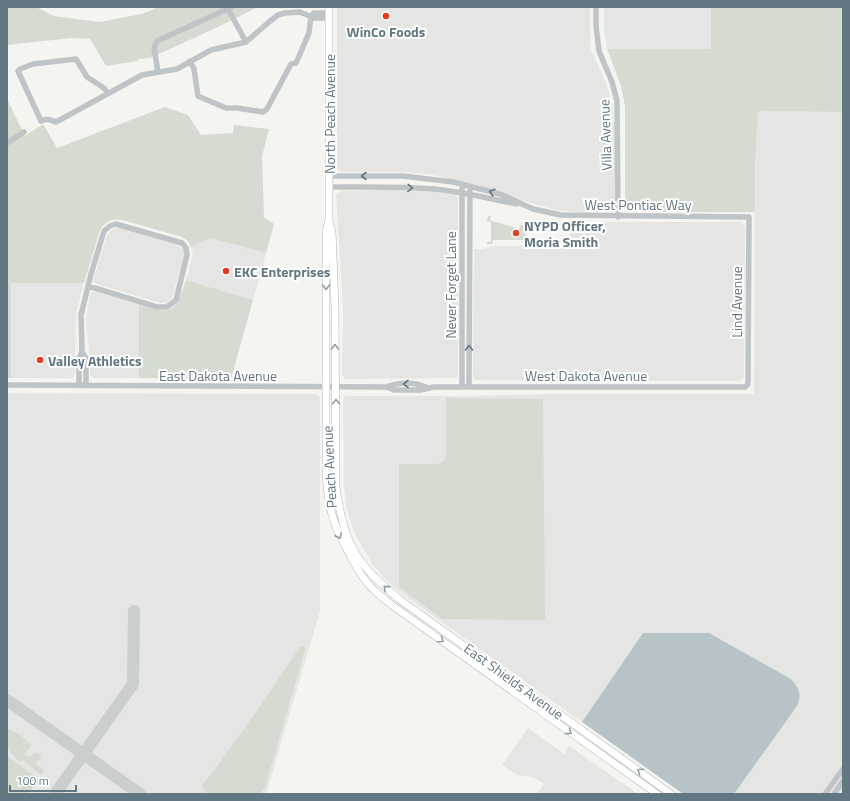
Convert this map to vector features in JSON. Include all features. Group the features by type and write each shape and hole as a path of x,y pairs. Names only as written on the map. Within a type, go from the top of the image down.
{"main road":[{"name":"North Peach Avenue","path":"329,13 328,176 329,220 332,232 335,307 336,386"},
{"name":"North Peach Avenue","path":"326,386 326,231 329,220"},
{"name":"Peach Avenue","path":"326,386 328,500 332,518 339,536 359,565"},
{"name":"Peach Avenue","path":"336,386 336,486 338,502 346,533 359,565"},
{"name":"East Shields Avenue","path":"359,565 399,599 671,794"},
{"name":"East Shields Avenue","path":"359,565 373,589 409,617 657,794"},
{"path":"409,617 414,610"}],"street":[{"name":"Villa Avenue","path":"596,7 596,26 599,51 612,82 617,101 618,216"},
{"path":"158,72 154,48 156,41 230,8 246,42"},
{"path":"108,93 104,88 87,77 76,59 33,64 18,71 41,121 44,119 49,119 56,122 142,75 177,68 211,50 246,42 283,10 300,12 311,16"},
{"path":"311,16 314,13 329,13"},
{"path":"190,61 194,69 198,96 200,98 226,108 263,112 267,109 291,64 296,63 309,33 311,16"},
{"path":"7,143 24,132"},
{"name":"West Pontiac Way","path":"328,176 416,176 462,184 500,194 528,207"},
{"name":"Never Forget Lane","path":"462,184 462,387"},
{"name":"Never Forget Lane","path":"469,387 470,186"},
{"name":"West Pontiac Way","path":"329,187 403,187 462,192 561,215 749,217"},
{"name":"Lind Avenue","path":"745,387 748,382 749,217"},
{"path":"79,386 79,358 82,352 81,315 88,286 104,231 110,226 116,224 182,243 186,248 187,255 176,300 167,307 157,307 88,286"},
{"path":"82,352 86,358 86,385"},
{"name":"West Dakota Avenue","path":"326,386 386,387 394,384 418,384 426,387 745,387"},
{"name":"East Dakota Avenue","path":"7,385 184,387 326,386"},
{"path":"825,794 843,769"},
{"path":"834,794 843,782"}],"shaded area":[{"path":"7,7 38,8 54,16 99,22 142,14 159,7 258,7 150,58 106,66 90,39 72,38 7,45"},
{"path":"337,7 590,7 591,50 606,83 613,107 613,121 615,121 615,207 613,211 578,212 556,210 474,184 428,174 396,172 342,172 338,170"},
{"path":"604,7 711,7 711,49 607,49 604,28"},
{"path":"711,7 843,7 843,112 758,111 755,169 755,212 628,212 625,207 625,106 621,86 607,49 711,49"},
{"path":"7,99 25,136 43,124 57,148 165,107 188,115 201,135 233,133 234,125 269,129 262,156 264,217 274,224 266,253 210,238 191,247 188,241 182,237 122,220 115,219 110,221 100,230 84,283 11,283 11,378 7,378"},
{"path":"758,111 843,112 843,794 734,794 797,706 799,696 797,686 792,680 643,633 582,722 402,594 387,581 373,565 356,536 347,511 344,488 343,399 346,396 754,394 755,169"},
{"path":"394,190 435,192 455,195 458,197 457,378 345,379 342,375 343,306 336,195 341,191"},
{"path":"488,216 491,216 490,220 519,229 520,225 525,226 526,243 523,244 523,240 493,240 492,244 487,244 487,242 491,242 491,222 487,221"},
{"path":"571,222 740,222 743,224 745,227 744,376 742,380 475,380 473,376 474,249 484,249 494,246 569,246"},
{"path":"116,228 121,228 175,244 182,248 184,257 172,297 169,301 160,303 96,284 93,281 107,235"},
{"path":"210,238 266,253 253,300 186,280 193,253 191,247"},
{"path":"186,280 253,300 231,379 139,378 139,305 159,310 171,309 179,299"},
{"path":"11,283 84,283 76,314 75,374 72,378 11,378"},
{"path":"92,292 139,305 139,378 94,378 90,375 86,320 90,295"},
{"path":"7,393 317,394 320,397 320,611 266,794 7,794"},
{"path":"446,398 543,399 545,620 442,619 399,587 399,464 437,464 444,461 446,455"},
{"path":"643,633 709,633 789,678 799,690 799,702 797,706 734,794 683,794 582,722"},
{"path":"300,647 305,647 305,650 265,787 260,794 208,794 204,791 202,786 240,735"},
{"path":"528,728 564,754 569,746 638,794 537,794 544,784 534,777 517,775 502,765"},
{"path":"7,729 16,732 31,744 30,748 24,754 27,757 34,753 41,756 36,763 43,770 41,775 23,760 20,762 12,754 7,745"},
{"path":"7,756 38,779 28,794 7,794"}],"taxiway":[{"path":"55,794 133,684 134,611"},
{"path":"7,700 140,794"}],"place":[{"name":"WinCo Foods","path":"386,16"},
{"name":"NYPD Officer, Moria Smith","path":"516,233"},
{"name":"EKC Enterprises","path":"226,271"},
{"name":"Valley Athletics","path":"40,360"}]}
